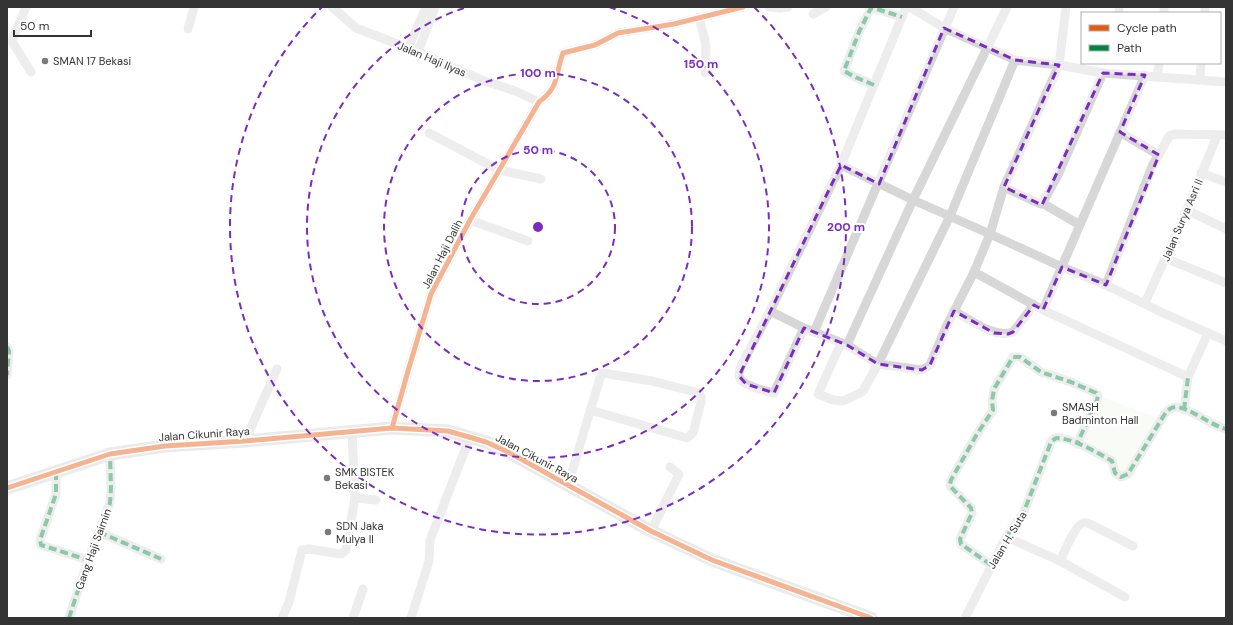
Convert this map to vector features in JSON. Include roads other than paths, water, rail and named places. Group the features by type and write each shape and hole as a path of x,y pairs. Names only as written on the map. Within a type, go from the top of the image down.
{"street":[{"path":"26,7 13,38 13,43 31,72"},
{"path":"188,29 194,7"},
{"name":"Jalan Haji Ilyas","path":"332,7 356,28 418,52 482,80 515,91 539,102"},
{"path":"408,48 426,7"},
{"path":"418,52 435,7"},
{"path":"705,73 706,45 699,17 743,7"},
{"path":"769,7 788,7"},
{"path":"813,14 826,7"},
{"path":"804,328 774,393 746,384 740,380 738,376 740,368 770,311 841,165 906,7"},
{"path":"910,7 944,28 1015,60 1059,65 1103,73 1226,82"},
{"path":"814,332 954,7"},
{"path":"1007,7 844,344 818,394 833,400 843,401 860,393 878,364 950,216 1015,60"},
{"path":"770,311 804,328 844,344 878,364 922,370 926,368 933,360 940,340 974,272 990,234 1004,187 1059,65 1066,7"},
{"path":"874,85 844,71 859,32 871,8 902,17"},
{"name":"Jalan Haji Dalih","path":"392,428 431,294 470,220 539,102 548,95 554,86 563,53 595,45 618,33 674,24 699,17"},
{"path":"1116,64 1116,73"},
{"path":"1157,77 1159,64"},
{"path":"1200,80 1201,64"},
{"path":"1042,203 1058,175 1103,73"},
{"path":"1043,310 1145,75"},
{"path":"1120,132 1159,155"},
{"path":"429,133 499,170 540,178"},
{"path":"1106,285 1154,164 1169,136 1175,134 1222,135"},
{"name":"Jalan Surya Asri II","path":"1145,304 1202,173 1222,135"},
{"path":"841,165 913,200 1062,267 1106,285 1226,341"},
{"path":"1202,173 1226,182"},
{"path":"1004,187 1038,203 1042,203 1080,225"},
{"path":"1187,210 1226,229"},
{"path":"470,220 528,241"},
{"path":"1165,258 1226,283"},
{"path":"974,272 1043,310 1133,350 1188,377"},
{"path":"954,311 994,333 1002,335 1013,332 1034,305"},
{"path":"1208,333 1188,377 1184,410 1218,427 1226,429"},
{"path":"7,346 9,351 7,375"},
{"path":"991,565 961,544 960,539 972,513 970,508 950,484 977,434 993,410 992,401 994,389 1013,358 1020,357 1041,372 1071,382 1096,393 1098,400 1077,444"},
{"path":"245,441 277,369"},
{"path":"568,485 590,410 601,375 605,373 652,381 686,389 699,393 702,400 693,433 687,438 590,410"},
{"name":"Jalan H. Suta","path":"965,618 1006,537 1023,514 1051,442 1056,438 1066,439 1112,461 1115,473 1121,477 1128,474 1166,412 1170,408 1176,407 1184,410"},
{"name":"Jalan Cikunir Raya","path":"7,488 110,454 165,446 245,441 392,428 448,431 486,442 508,452 651,531 712,560 871,618"},
{"path":"282,618 289,602 302,550 309,549 341,554 346,550 355,498 352,432"},
{"path":"411,618 429,561 430,540 470,437"},
{"name":"Gang Haji Saimin","path":"69,618 88,560 110,503 110,454"},
{"path":"651,531 679,474 670,468"},
{"path":"56,472 56,494 40,540 41,544 88,560"},
{"path":"355,498 376,500"},
{"path":"1060,561 1076,528 1081,523 1085,522 1133,546"},
{"path":"99,532 161,559"},
{"path":"1006,537 1060,561 1125,597"},
{"path":"353,618 363,589"}],"place":[{"name":"SMAN 17 Bekasi","path":"45,61"},
{"name":"SMASH Badminton Hall","path":"1054,413"},
{"name":"SMK BISTEK Bekasi","path":"327,478"},
{"name":"SDN Jaka Mulya II","path":"328,532"}]}
